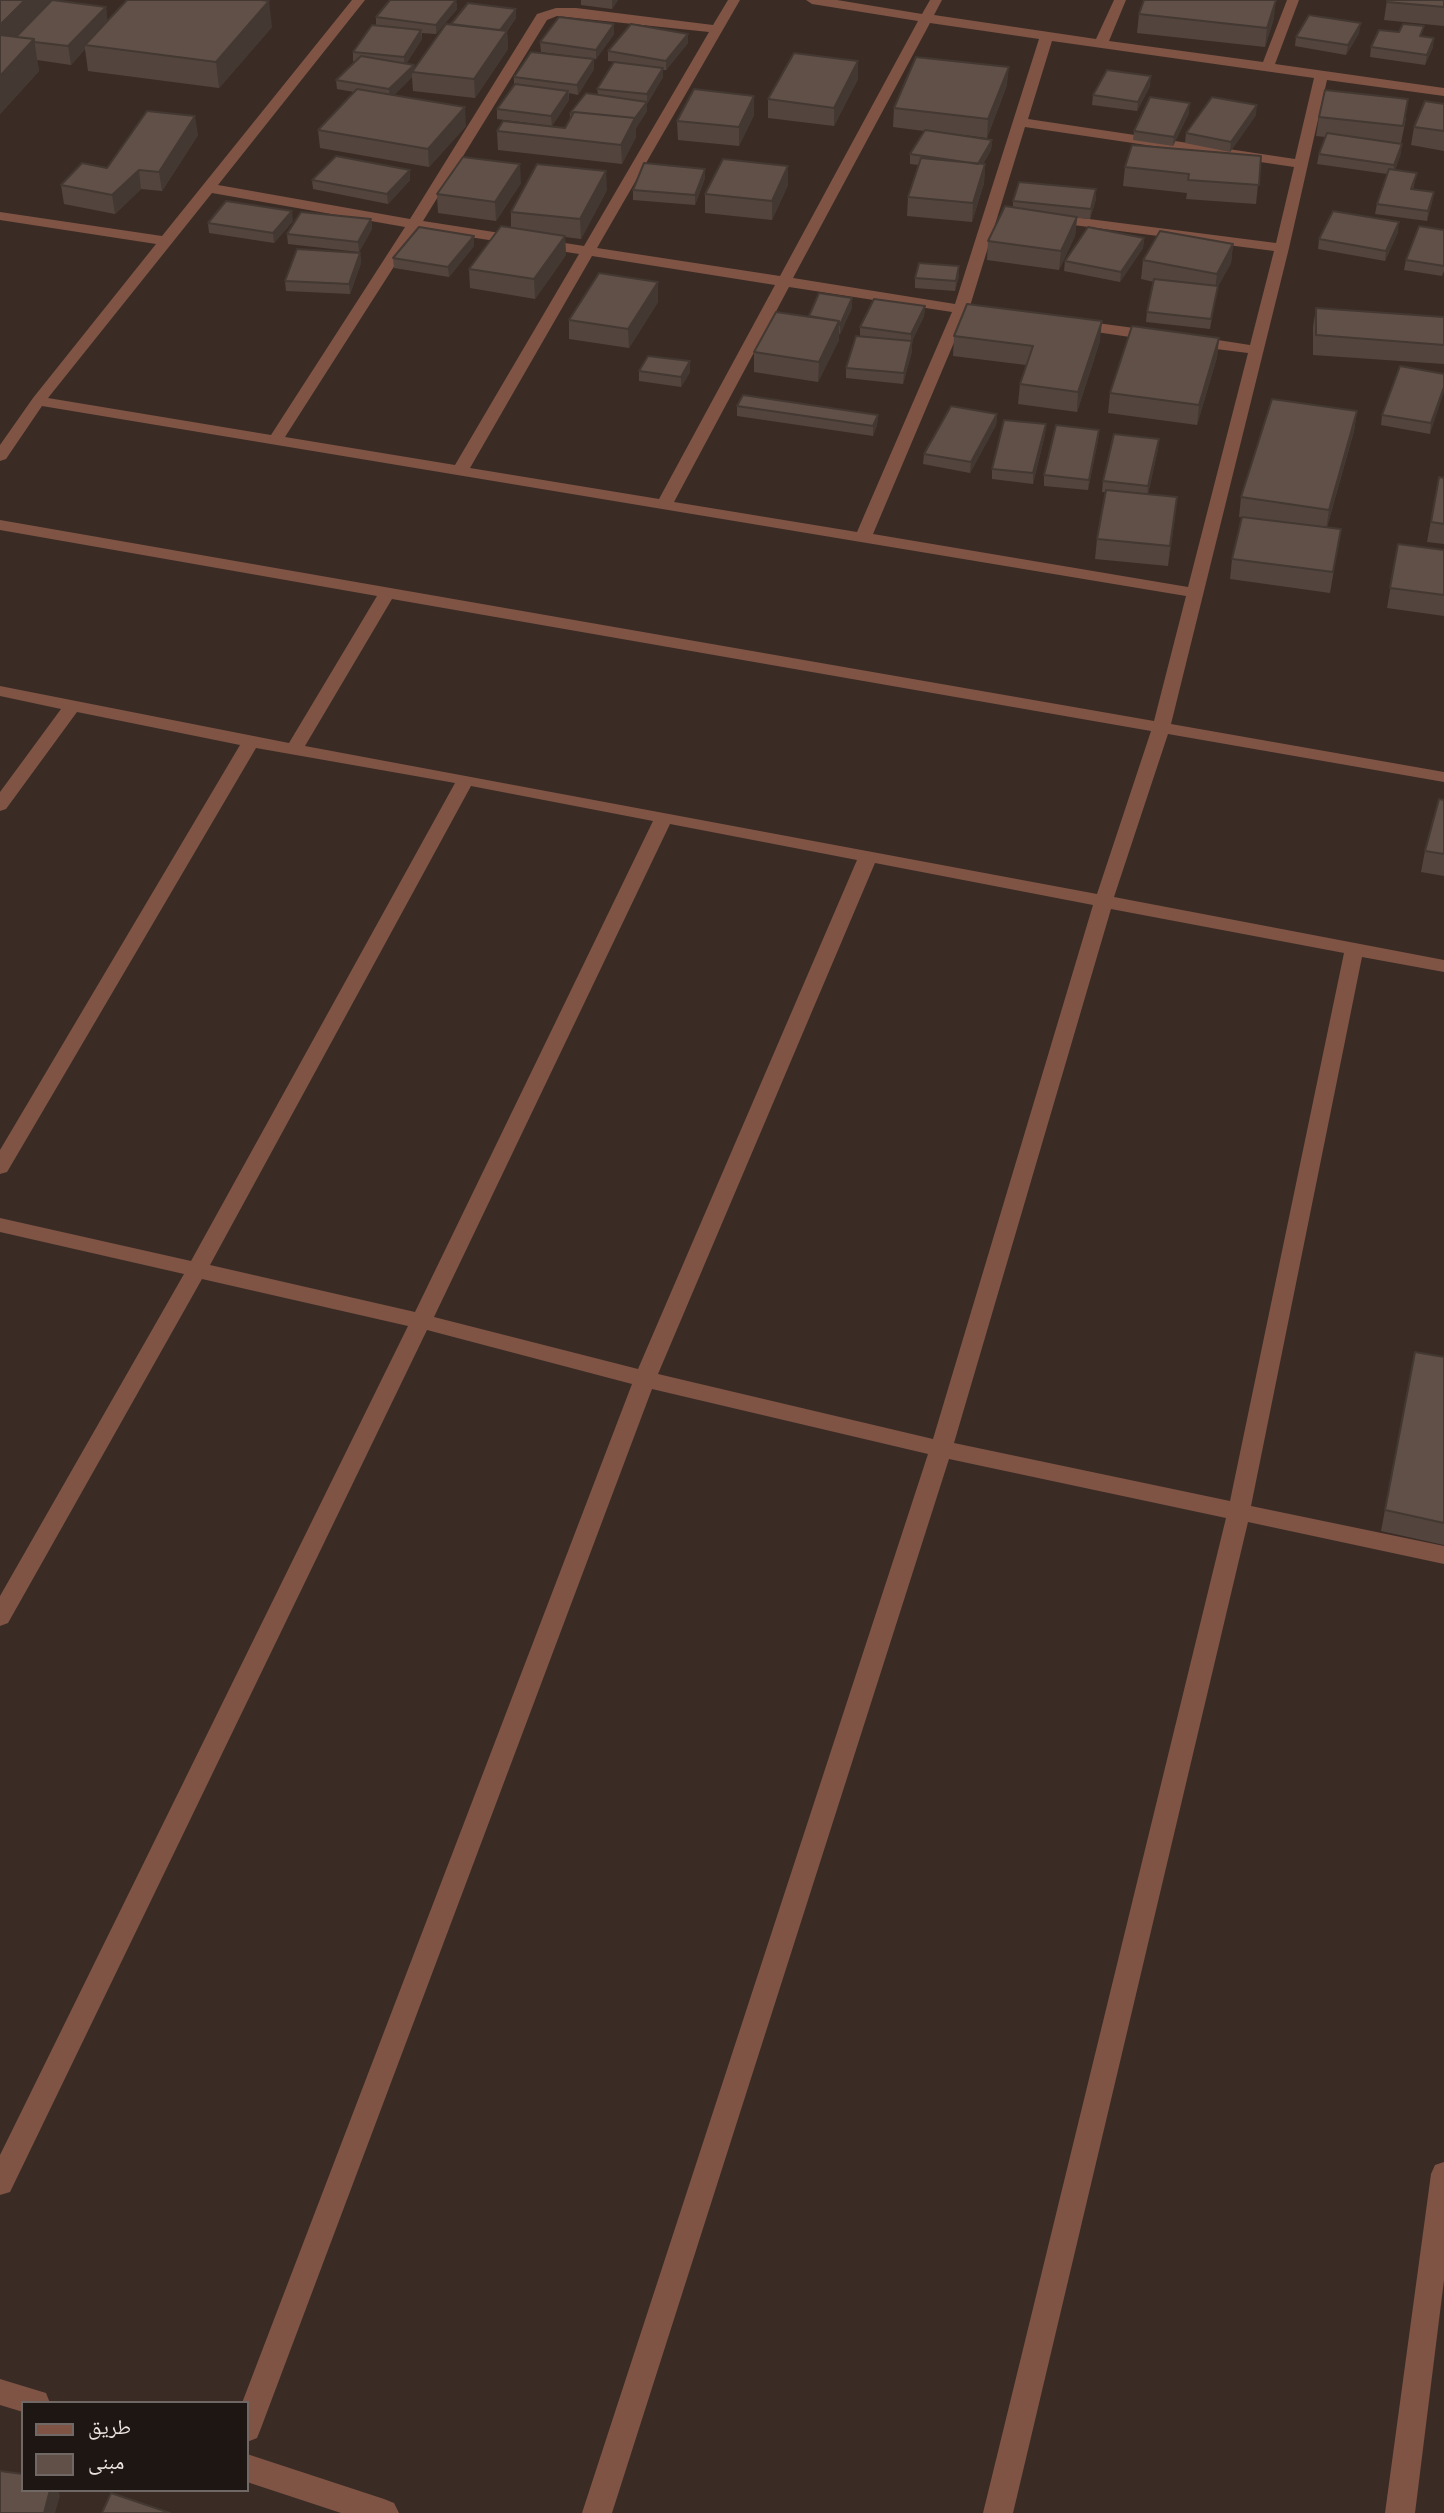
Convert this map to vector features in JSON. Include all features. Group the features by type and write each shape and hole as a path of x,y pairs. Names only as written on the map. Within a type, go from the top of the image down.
{"street":[{"path":"0,456 38,401 359,0"},
{"path":"460,471 734,0"},
{"path":"812,0 1444,92"},
{"path":"664,505 936,0"},
{"path":"1101,43 1120,0"},
{"path":"1268,66 1293,0"},
{"path":"275,441 542,18 556,12 576,12 717,29"},
{"path":"863,538 961,309 999,211 1019,122 1047,36"},
{"path":"597,2513 941,1449 1103,903 1161,727 1282,248 1322,74"},
{"path":"1019,122 1301,164"},
{"path":"208,188 587,252 1014,317"},
{"path":"0,216 166,241"},
{"path":"1034,216 1282,248"},
{"path":"1055,322 1256,350"},
{"path":"38,401 1195,593"},
{"path":"0,525 1444,777"},
{"path":"294,749 388,592"},
{"path":"0,691 251,742 466,780 1444,966"},
{"path":"0,805 73,705"},
{"path":"0,1167 251,742"},
{"path":"0,1617 196,1271 466,780"},
{"path":"0,2183 663,819"},
{"path":"248,2425 645,1379 868,857"},
{"path":"998,2513 1239,1511 1354,949"},
{"path":"0,1225 421,1321 645,1379 941,1449 1444,1555"},
{"path":"1399,2513 1444,2174"},
{"path":"0,2392 29,2401"},
{"path":"248,2468 384,2513"}],"building":[{"path":"0,0 25,0 0,25"},
{"path":"52,0 106,7 68,46 16,37"},
{"path":"127,0 269,1 216,62 85,45"},
{"path":"390,0 456,0 436,25 376,17"},
{"path":"1144,0 1276,0 1267,28 1139,14"},
{"path":"1444,0 1444,7 1387,2"},
{"path":"468,3 516,9 500,30 451,24"},
{"path":"1309,15 1361,23 1348,45 1296,37"},
{"path":"559,17 614,24 596,50 540,42"},
{"path":"446,24 507,31 474,79 412,72"},
{"path":"631,24 688,34 666,61 608,51"},
{"path":"1403,24 1424,26 1420,36 1434,38 1427,55 1371,47 1379,30 1399,32"},
{"path":"372,25 421,30 404,57 353,52"},
{"path":"0,35 34,39 0,76"},
{"path":"531,52 594,59 577,85 514,77"},
{"path":"794,53 858,61 834,108 768,99"},
{"path":"361,56 414,65 389,89 336,80"},
{"path":"916,57 1009,67 988,119 894,108"},
{"path":"614,62 663,68 647,94 597,89"},
{"path":"1107,70 1151,76 1138,102 1093,95"},
{"path":"515,84 568,91 551,116 497,109"},
{"path":"357,89 465,107 428,149 318,130"},
{"path":"694,89 754,96 739,127 677,121"},
{"path":"1325,90 1408,99 1403,126 1319,117"},
{"path":"586,93 647,102 635,118 570,113"},
{"path":"1150,97 1190,103 1174,137 1134,131"},
{"path":"1212,97 1257,105 1231,142 1186,133"},
{"path":"1425,101 1444,104 1444,131 1414,127"},
{"path":"147,111 195,116 159,172 139,170 112,195 61,185 82,163 107,168"},
{"path":"574,112 635,118 621,145 497,131 503,121 565,128"},
{"path":"925,130 992,140 978,164 910,154"},
{"path":"1327,133 1402,144 1394,165 1319,154"},
{"path":"1132,145 1261,156 1259,185 1188,180 1189,174 1125,167"},
{"path":"336,156 410,170 387,194 312,180"},
{"path":"463,157 520,164 495,202 437,194"},
{"path":"921,158 985,164 973,203 908,197"},
{"path":"723,159 788,166 772,201 705,194"},
{"path":"644,163 705,169 695,195 633,190"},
{"path":"537,164 606,171 580,219 511,212"},
{"path":"1389,169 1417,173 1411,189 1434,192 1428,211 1377,204"},
{"path":"1019,182 1096,189 1091,209 1013,201"},
{"path":"226,201 292,211 273,233 208,223"},
{"path":"1005,206 1077,217 1061,251 988,241"},
{"path":"1333,211 1399,222 1386,251 1319,239"},
{"path":"301,212 371,219 358,242 287,234"},
{"path":"501,226 565,236 534,279 469,269"},
{"path":"1419,226 1444,230 1444,266 1406,260"},
{"path":"419,227 474,236 448,267 393,258"},
{"path":"1088,227 1144,238 1121,272 1065,261"},
{"path":"1160,231 1233,244 1217,274 1143,260"},
{"path":"297,249 360,253 349,284 285,281"},
{"path":"919,263 959,266 956,281 915,278"},
{"path":"599,273 658,282 628,329 569,320"},
{"path":"1154,279 1218,286 1211,319 1147,312"},
{"path":"819,293 852,298 840,325 839,321 809,316"},
{"path":"874,299 925,306 911,334 860,327"},
{"path":"967,304 1102,321 1078,392 1020,384 1033,346 954,336"},
{"path":"1316,308 1444,317 1444,345 1316,335"},
{"path":"776,312 839,321 819,362 754,352"},
{"path":"1132,326 1219,338 1199,405 1110,393"},
{"path":"856,336 912,341 904,373 846,368"},
{"path":"648,356 690,361 681,377 639,371"},
{"path":"1400,366 1444,374 1444,387 1431,423 1382,415"},
{"path":"743,395 878,415 873,426 737,406"},
{"path":"1272,399 1357,411 1329,510 1241,497"},
{"path":"951,406 997,414 971,462 924,454"},
{"path":"1004,420 1046,424 1033,473 992,469"},
{"path":"1056,425 1099,430 1089,480 1044,475"},
{"path":"1114,434 1159,439 1148,486 1103,481"},
{"path":"1439,477 1444,478 1444,524 1431,522"},
{"path":"1106,490 1177,497 1170,546 1097,539"},
{"path":"1242,517 1341,529 1333,572 1232,559"},
{"path":"1398,544 1444,550 1444,595 1390,588"},
{"path":"1439,799 1444,800 1444,854 1425,851"},
{"path":"1415,1352 1444,1357 1444,1523 1385,1510"},
{"path":"0,2471 21,2474 21,2492 49,2492 44,2513 0,2513"},
{"path":"111,2493 170,2513 102,2513"}]}
